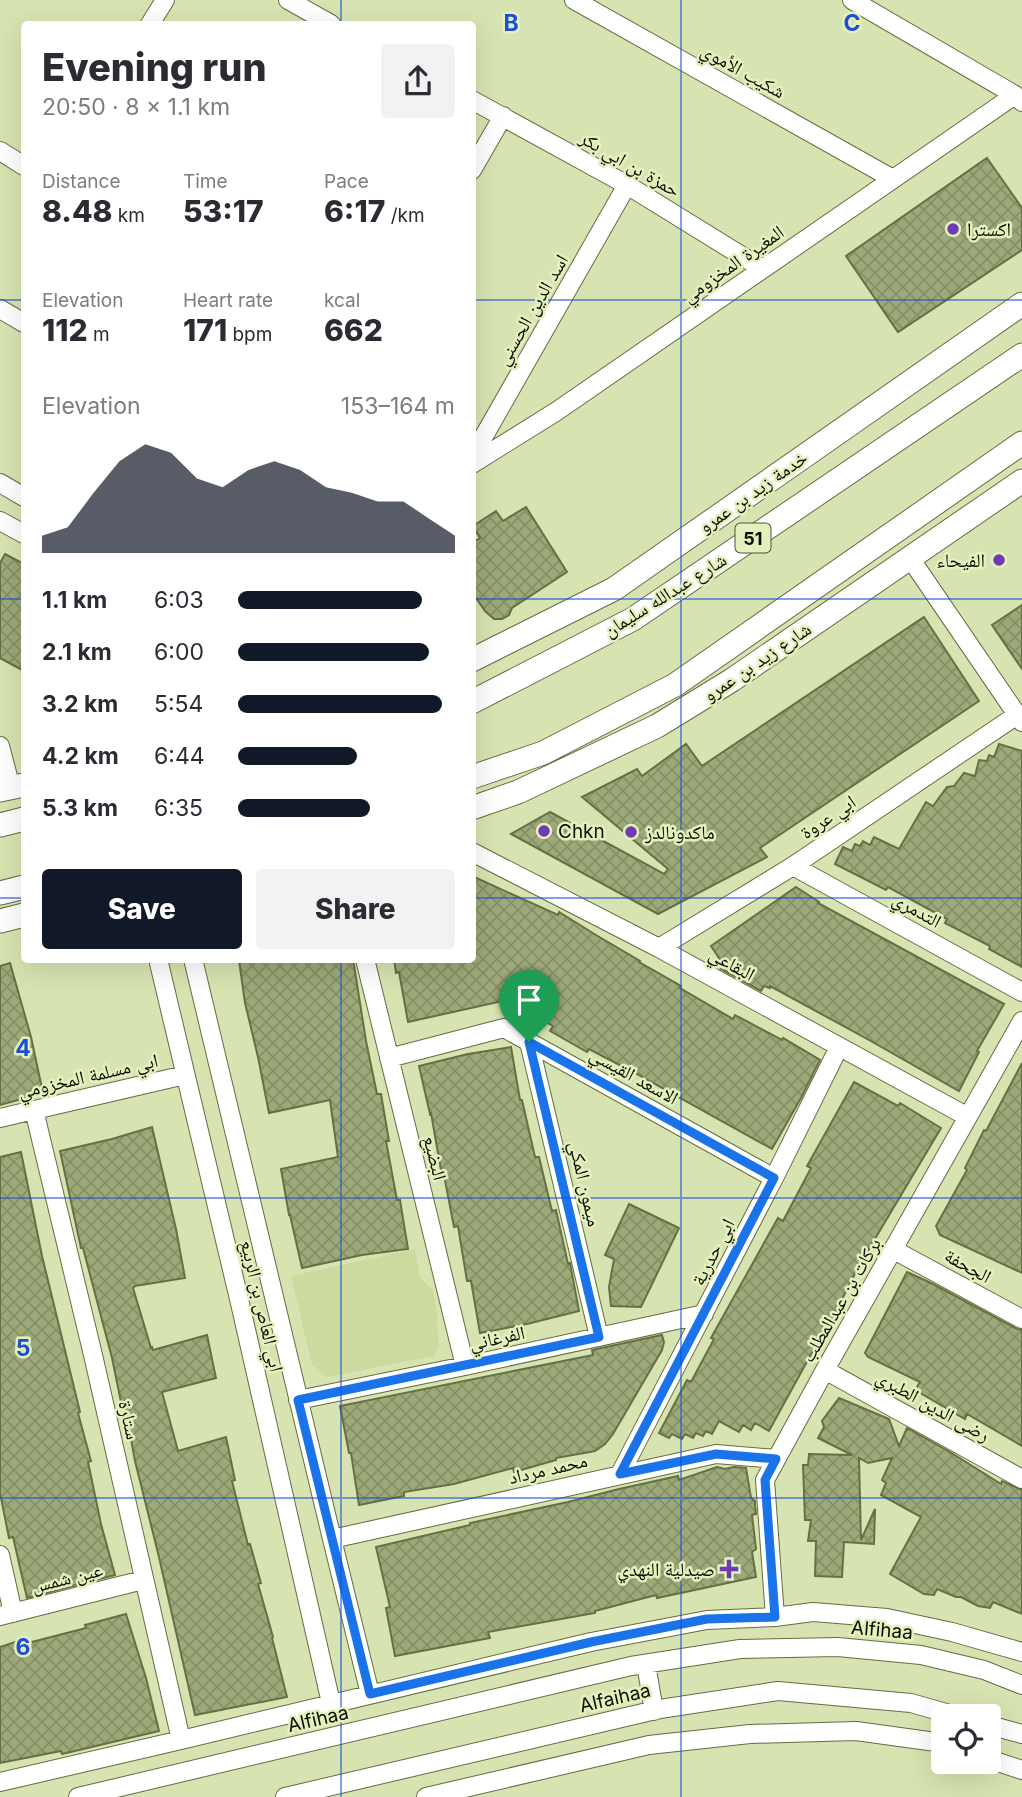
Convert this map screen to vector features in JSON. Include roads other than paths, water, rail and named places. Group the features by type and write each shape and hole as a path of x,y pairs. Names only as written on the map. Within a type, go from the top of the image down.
{"main road":[{"name":"خدمة زيد بن عمرو","path":"476,658 614,589 1022,304"},
{"name":"شارع عبدالله سليمان","path":"476,700 633,619 1022,355"},
{"path":"476,776 543,753 675,685 1022,443"},
{"name":"شارع زيد بن عمرو","path":"476,807 529,787 657,726 732,680 1022,481"},
{"path":"614,589 633,619"},
{"path":"675,685 690,706"},
{"path":"0,825 21,820"},
{"path":"0,893 21,888"},
{"path":"0,921 21,916"}],"street":[{"path":"152,21 165,0"},
{"path":"288,0 326,21"},
{"name":"شكيب الأموي","path":"574,0 893,179"},
{"path":"852,0 1018,98"},
{"name":"المغيرة المخزومي","path":"476,462 557,411 893,179 1018,98"},
{"name":"حمزة بن ابي بكر","path":"476,102 627,185 763,269"},
{"path":"476,163 503,116"},
{"path":"0,151 21,164"},
{"name":"اسد الدين الحسني","path":"476,450 627,185"},
{"path":"0,309 21,321"},
{"path":"0,483 21,495"},
{"path":"0,521 21,532"},
{"path":"910,558 1020,719"},
{"name":"ابي عروة","path":"659,948 793,866 1020,719"},
{"path":"0,746 12,788"},
{"name":"البقاعي","path":"476,854 659,948 968,1117"},
{"name":"التدمري","path":"793,866 1022,992"},
{"name":"ابي العاص بن الربيع","path":"159,963 331,1703"},
{"name":"ابي العاص بن الربيع","path":"194,963 370,1694"},
{"name":"البضيع","path":"366,963 465,1366"},
{"name":"بركات بن عبدالمطلب","path":"775,1617 765,1480 1022,1021"},
{"name":"الاسعد القيسي","path":"389,1058 504,1028 774,1178"},
{"name":"ميمون المكي","path":"529,1042 599,1337"},
{"name":"ابي حدرية","path":"620,1474 839,1047"},
{"name":"ابي مسلمة المخزومي","path":"0,1118 185,1074"},
{"name":"ستارة","path":"34,1110 181,1740"},
{"name":"الجحفة","path":"894,1250 1019,1311"},
{"name":"الفرغاني","path":"298,1400 704,1314"},
{"name":"رضى الدين الطبري","path":"825,1370 1022,1479"},
{"name":"محمد مرداد","path":"331,1539 716,1454 776,1459"},
{"path":"0,1555 7,1614"},
{"name":"عين شمس","path":"7,1614 144,1580"},
{"path":"0,1782 534,1655 707,1619 775,1617 813,1612 887,1618 957,1633 1022,1652"},
{"path":"949,1662 957,1633"},
{"name":"Alfihaa","path":"78,1797 646,1664 740,1649 838,1647 921,1655 984,1670 1022,1685"},
{"path":"534,1655 540,1688"},
{"path":"646,1664 654,1711"},
{"name":"Alfaihaa","path":"285,1797 325,1792 654,1711 779,1691 911,1703 931,1709"},
{"path":"1001,1728 1022,1734"},
{"path":"426,1797 649,1745 750,1734 856,1731 931,1741"},
{"path":"116,1756 124,1786"},
{"path":"1001,1763 1022,1770"}],"place":[{"name":"اكسترا","path":"953,229"},
{"name":"الفيحاء","path":"999,560"},
{"name":"Chkn","path":"544,831"},
{"name":"ماكدونالدز","path":"631,832"},
{"name":"صيدلية النهدي","path":"729,1569"}]}
